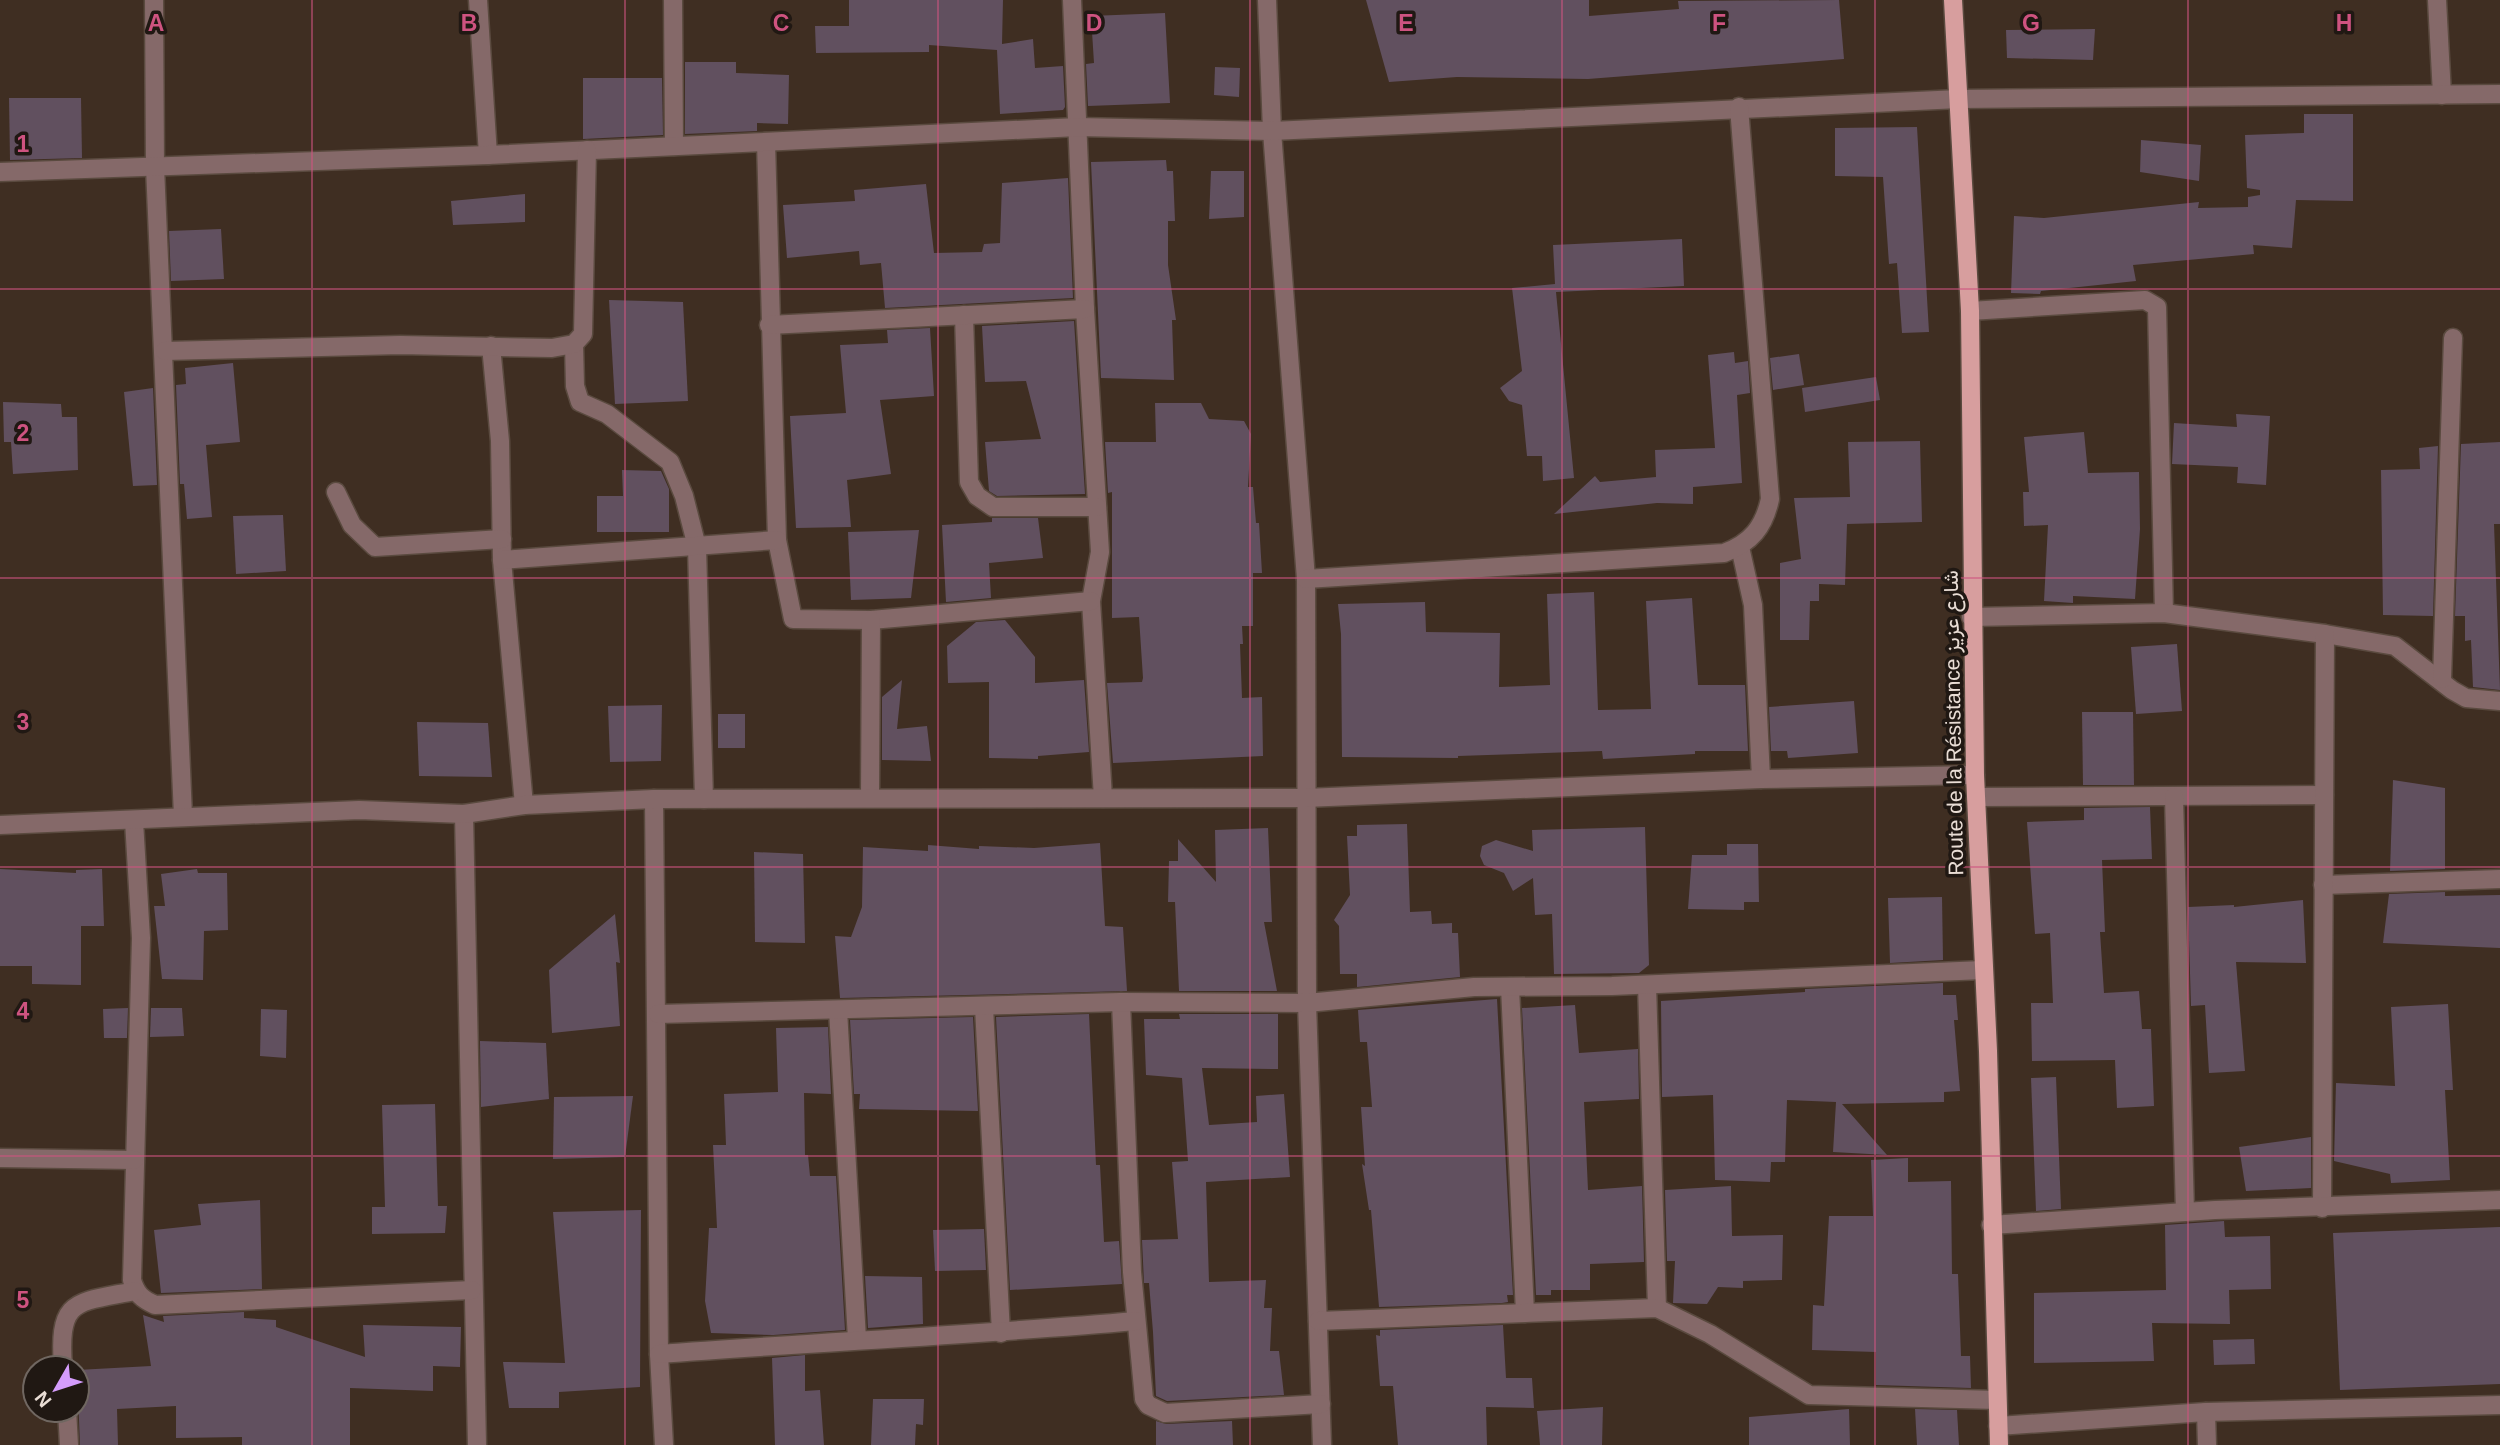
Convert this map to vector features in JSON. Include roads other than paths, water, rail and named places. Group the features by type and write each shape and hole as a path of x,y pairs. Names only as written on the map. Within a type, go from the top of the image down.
{"main road":[{"name":"Route de la Résistance شارع عزيز","path":"1953,0 1970,311 1975,775 1999,1445"}],"street":[{"path":"154,0 155,167 183,816"},
{"path":"478,0 488,155"},
{"path":"673,0 674,146"},
{"path":"1072,0 1085,309 1100,552 1090,601 1103,798"},
{"path":"1267,0 1272,131 1306,579 1307,1003 1322,1445"},
{"path":"2437,0 2442,94"},
{"path":"0,172 488,155 1078,127 1272,131 1739,107 1959,99 2500,94"},
{"path":"1306,579 1724,553 1740,547 1752,538 1762,524 1770,499 1739,107"},
{"path":"766,142 777,540 793,620 871,620 1090,601"},
{"path":"164,351 491,346 552,348 574,344 583,334 587,150"},
{"path":"1970,311 2145,299 2157,307 2164,614"},
{"path":"769,325 1085,309"},
{"path":"964,315 969,482 978,496 993,507 1097,507"},
{"path":"2442,679 2453,338"},
{"path":"574,344 575,386 580,402 607,414 670,461 684,496 697,547 704,799"},
{"path":"491,346 500,441 502,560 524,805"},
{"path":"336,492 352,525 374,547 502,539"},
{"path":"502,560 777,540"},
{"path":"1740,547 1753,605 1761,779"},
{"path":"1972,617 2164,614 2325,634 2395,646 2466,698 2500,701"},
{"path":"870,798 871,620"},
{"path":"2322,1208 2325,634"},
{"path":"0,825 359,810 464,814 524,805 654,799 1306,798 1761,779 1975,775"},
{"path":"1976,797 2324,795"},
{"path":"2174,797 2185,1212"},
{"path":"654,799 659,1354 664,1445"},
{"path":"464,814 477,1445"},
{"path":"134,821 141,937 134,1160 132,1280 135,1291 143,1300 155,1305 472,1290"},
{"path":"2323,885 2500,879"},
{"path":"657,1014 1121,1002 1307,1003 1474,987 1647,985 1983,970"},
{"path":"1647,985 1657,1308"},
{"path":"1510,987 1525,1313"},
{"path":"1121,1002 1136,1321 1144,1399 1155,1409 1165,1413 1321,1404"},
{"path":"984,1007 1001,1333"},
{"path":"838,1010 857,1339"},
{"path":"0,1158 134,1160"},
{"path":"1991,1225 2185,1212 2500,1200"},
{"path":"63,1354 61,1333 68,1311 83,1301 135,1291"},
{"path":"1318,1321 1657,1308 1710,1334 1809,1395 1997,1400"},
{"path":"659,1354 857,1339 1001,1333 1136,1321"},
{"path":"1998,1426 2206,1412 2500,1405"},
{"path":"2206,1412 2207,1445"},
{"path":"68,1424 69,1445"}]}
